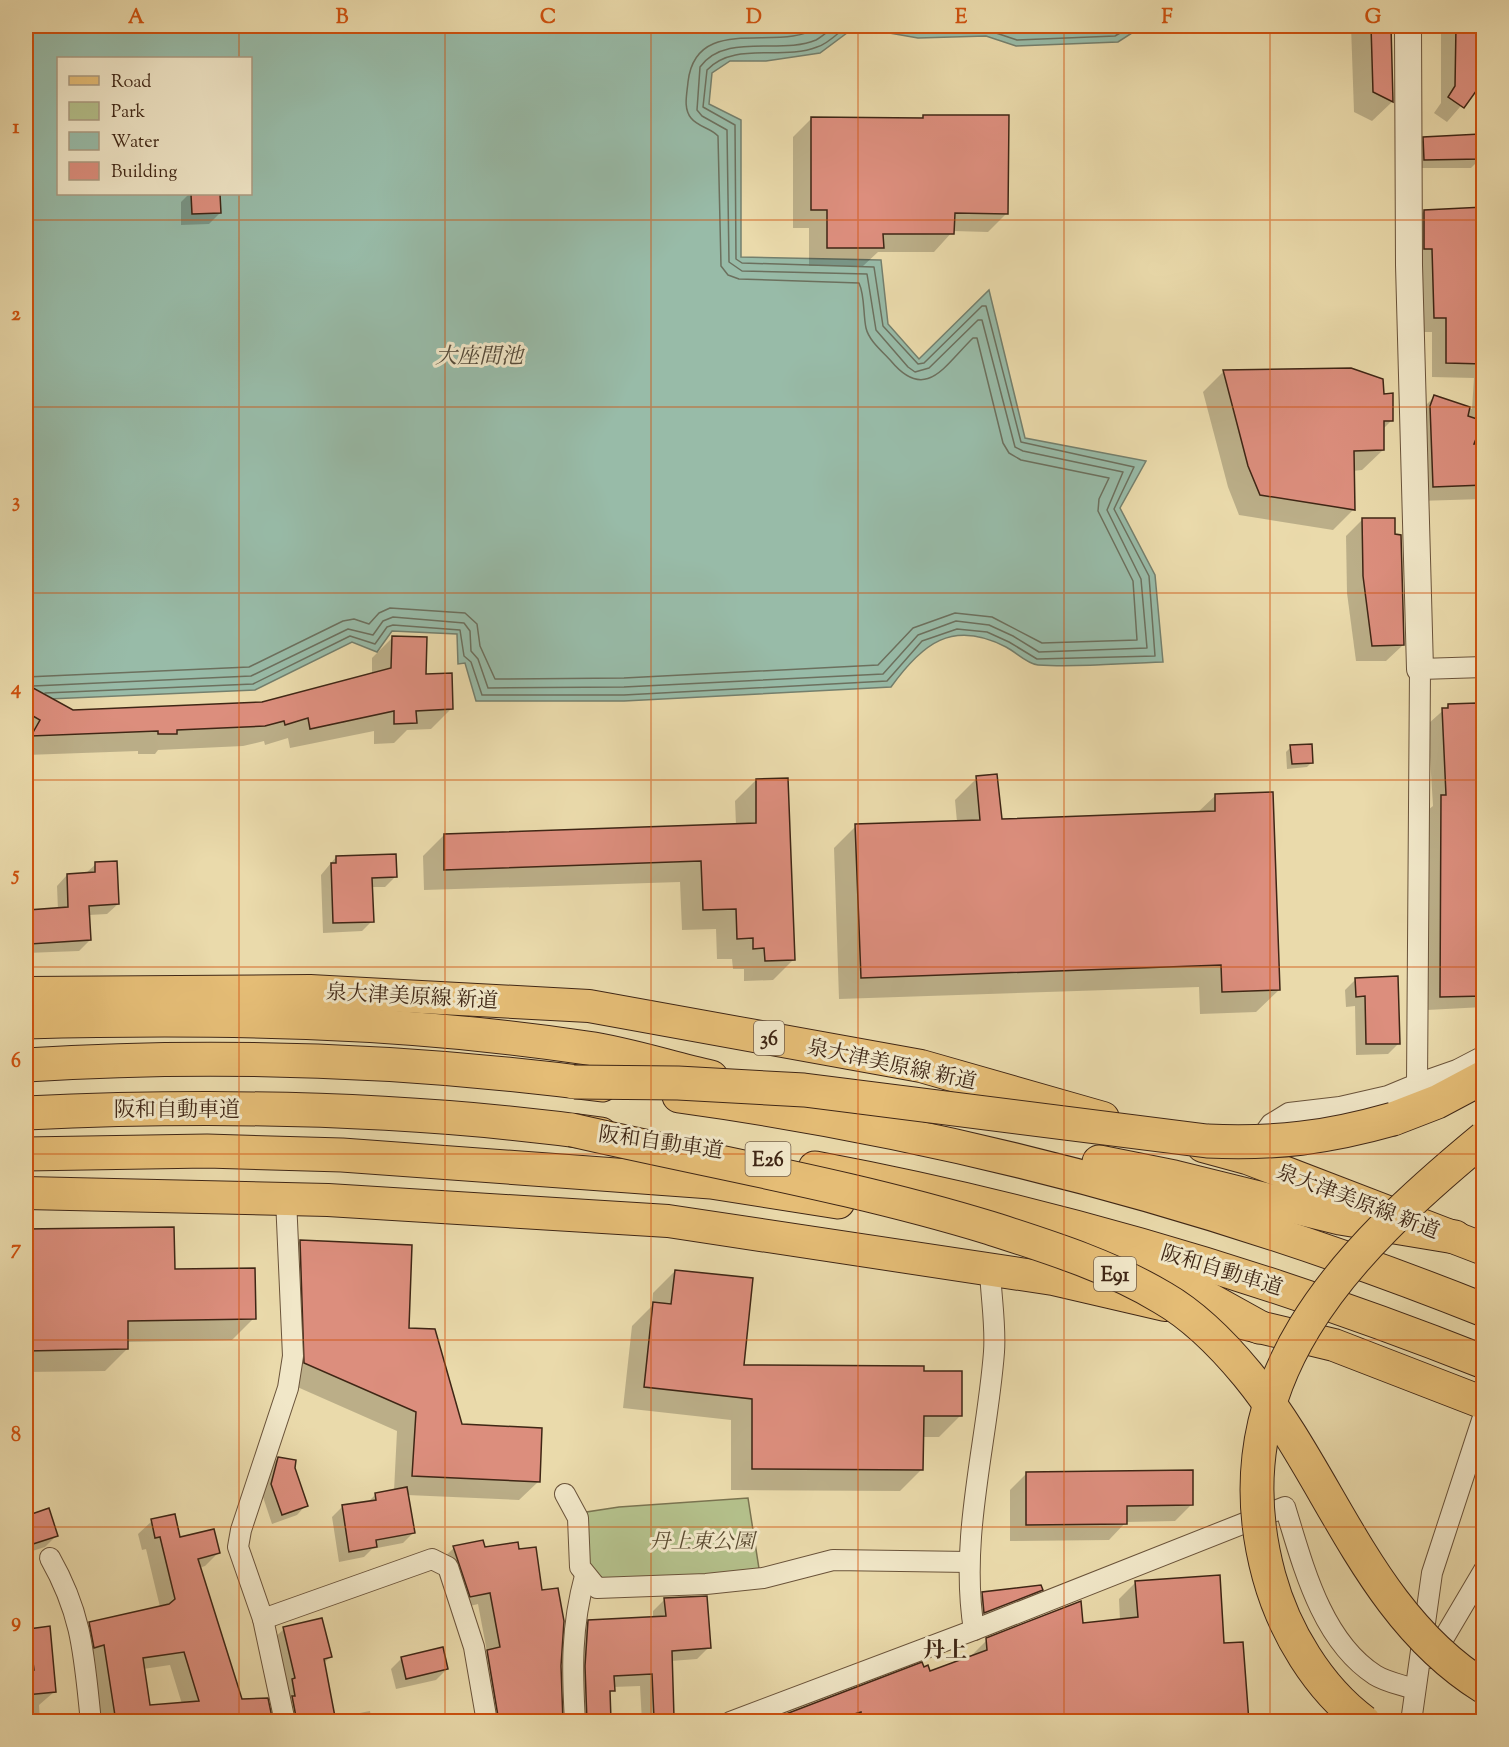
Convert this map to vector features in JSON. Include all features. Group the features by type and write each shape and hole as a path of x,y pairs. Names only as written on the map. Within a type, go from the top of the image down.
{"highway":[{"path":"26,1022 284,1020 489,1035 590,1048 697,1074 1174,1177 1340,1218 1469,1243"},
{"name":"E26","path":"26,1065 226,1060 402,1066 574,1082 756,1106 920,1138 1082,1178 1240,1222 1410,1281 1484,1310"},
{"path":"574,1082 678,1083 804,1090 1207,1141 1253,1143 1302,1140 1349,1132 1393,1119 1437,1102 1484,1077"},
{"name":"阪和自動車道","path":"26,1113 226,1108 391,1115 572,1130 745,1154 913,1186 1075,1227 1230,1271 1402,1330 1484,1362"},
{"name":"E91","path":"572,1130 864,1193 930,1210 1084,1260 1165,1299 1197,1322 1221,1346 1278,1416 1393,1603 1424,1641 1459,1671 1484,1687"},
{"path":"1364,1722 1320,1679 1294,1637 1274,1595 1261,1547 1256,1503 1257,1458 1265,1417 1279,1376 1295,1342 1314,1310 1337,1279 1376,1236 1484,1138"},
{"path":"26,1154 207,1151 342,1155 711,1182 1035,1233 1108,1254 1176,1281 1258,1327"}],"main road":[{"name":"泉大津美原線 新道","path":"26,993 310,991 589,1006 921,1066 1247,1158 1469,1243"},
{"path":"26,1193 286,1199 668,1221 1053,1279 1334,1345 1484,1403"}],"street":[{"path":"1408,26 1409,265 1420,669 1417,1084"},
{"path":"1420,669 1484,667"},
{"path":"1247,1158 1271,1124 1290,1113 1340,1107 1388,1096 1457,1070 1484,1056"},
{"path":"285,1722 263,1619 238,1547 241,1530 288,1388 293,1356 286,1199"},
{"path":"974,1630 969,1599 969,1562 994,1350 990,1270"},
{"path":"1411,1722 1432,1573 1484,1414"},
{"path":"565,1494 578,1518 580,1568 597,1588 695,1585 763,1578 833,1560 969,1562"},
{"path":"730,1722 974,1630 1285,1507 1305,1570 1324,1612 1348,1652 1376,1676 1414,1689"},
{"path":"50,1558 68,1589 81,1633 91,1722"},
{"path":"263,1619 432,1559 448,1567 474,1647 487,1722"},
{"path":"1414,1689 1484,1570"},
{"path":"575,1722 572,1656 577,1607 585,1576"}],"green space":[{"name":"丹上東公園","path":"748,1498 760,1575 599,1583 585,1576 580,1513 619,1507"}],"water":[{"name":"大座間池","path":"26,26 1143,26 1118,42 1016,46 986,36 918,38 855,27 820,53 766,61 730,61 712,73 709,104 741,120 741,257 881,260 888,324 919,359 989,290 1025,438 1146,461 1120,508 1155,575 1163,662 1085,666 1038,665 1006,647 970,635 940,640 927,648 914,659 891,687 624,701 476,701 465,663 458,664 457,634 392,631 377,652 352,642 255,690 26,700"}],"building":[{"path":"1371,26 1391,26 1393,102 1373,92"},
{"path":"1456,26 1484,26 1484,80 1464,108 1448,97 1455,86"},
{"path":"923,115 1009,115 1008,214 955,213 954,234 883,234 884,248 827,248 827,210 811,210 811,117 923,118"},
{"path":"1480,134 1481,159 1424,160 1423,137"},
{"path":"191,195 220,195 221,213 192,214"},
{"path":"1484,207 1484,277 1477,278 1478,337 1484,337 1484,364 1446,363 1446,318 1434,318 1432,249 1424,249 1424,210"},
{"path":"1351,368 1383,379 1384,394 1393,393 1393,421 1384,421 1384,450 1354,451 1355,510 1260,495 1248,466 1223,370"},
{"path":"1434,395 1470,407 1468,416 1483,421 1474,444 1484,444 1484,485 1433,487 1430,406"},
{"path":"1362,518 1395,518 1395,534 1401,535 1404,645 1372,646 1363,576"},
{"path":"392,636 427,637 426,674 452,673 453,709 416,711 417,723 394,724 394,711 310,729 308,718 285,725 284,721 265,726 177,730 177,734 158,734 158,731 31,736 40,720 26,712 26,684 73,710 262,702 391,668"},
{"path":"1477,703 1477,706 1484,706 1484,996 1440,997 1441,795 1446,795 1442,708 1448,708 1448,704"},
{"path":"1312,744 1313,763 1292,764 1290,745"},
{"path":"997,774 1002,819 1215,811 1215,794 1273,792 1280,990 1222,992 1221,965 861,978 855,824 980,820 976,776"},
{"path":"788,778 795,960 765,961 764,948 753,949 753,938 737,939 736,909 703,910 701,861 444,870 444,834 756,823 756,779"},
{"path":"396,854 397,877 372,878 374,922 333,923 331,863 336,863 336,856"},
{"path":"117,861 119,904 89,906 91,940 30,944 28,910 68,907 67,874 95,872 95,862"},
{"path":"1398,976 1400,1044 1366,1044 1365,996 1356,997 1355,978"},
{"path":"174,1227 175,1269 255,1268 256,1319 128,1321 128,1349 26,1351 26,1229"},
{"path":"300,1240 412,1245 409,1328 435,1329 462,1424 542,1428 540,1482 412,1476 416,1412 304,1363"},
{"path":"675,1270 753,1278 744,1365 924,1366 924,1371 962,1371 962,1416 924,1416 923,1470 752,1469 752,1399 644,1387 653,1302 671,1304"},
{"path":"278,1457 296,1460 295,1468 308,1506 282,1515 271,1484"},
{"path":"1193,1470 1193,1505 1127,1506 1127,1524 1026,1525 1026,1472"},
{"path":"407,1487 415,1533 376,1540 377,1547 349,1552 342,1505 376,1500 375,1493"},
{"path":"49,1508 58,1536 33,1544 26,1516"},
{"path":"175,1514 180,1537 214,1529 220,1553 198,1559 242,1699 268,1698 273,1722 116,1722 104,1645 94,1648 89,1622 169,1604 175,1599 160,1537 155,1538 151,1519","holes":["184,1652 199,1701 150,1705 143,1658"]},
{"path":"483,1540 485,1547 518,1542 519,1549 536,1547 542,1590 558,1588 564,1621 561,1666 563,1722 499,1722 487,1650 500,1647 490,1593 470,1597 453,1546"},
{"path":"1220,1575 1224,1643 1243,1642 1249,1722 862,1722 861,1712 828,1722 765,1722 922,1662 924,1667 928,1665 930,1671 987,1650 986,1638 1081,1601 1083,1623 1138,1617 1135,1581"},
{"path":"1041,1585 1043,1590 984,1613 982,1592"},
{"path":"707,1596 711,1648 672,1651 674,1717 654,1718 652,1674 614,1676 615,1691 610,1691 611,1720 587,1722 585,1666 588,1620 666,1616 664,1598"},
{"path":"322,1618 332,1657 324,1659 336,1722 297,1722 292,1696 295,1696 292,1679 295,1678 283,1627"},
{"path":"50,1626 56,1692 26,1695 26,1671 34,1670 29,1629"},
{"path":"443,1647 448,1669 406,1679 401,1657"}],"district":[{"name":"丹上","path":"945,1649"}]}
